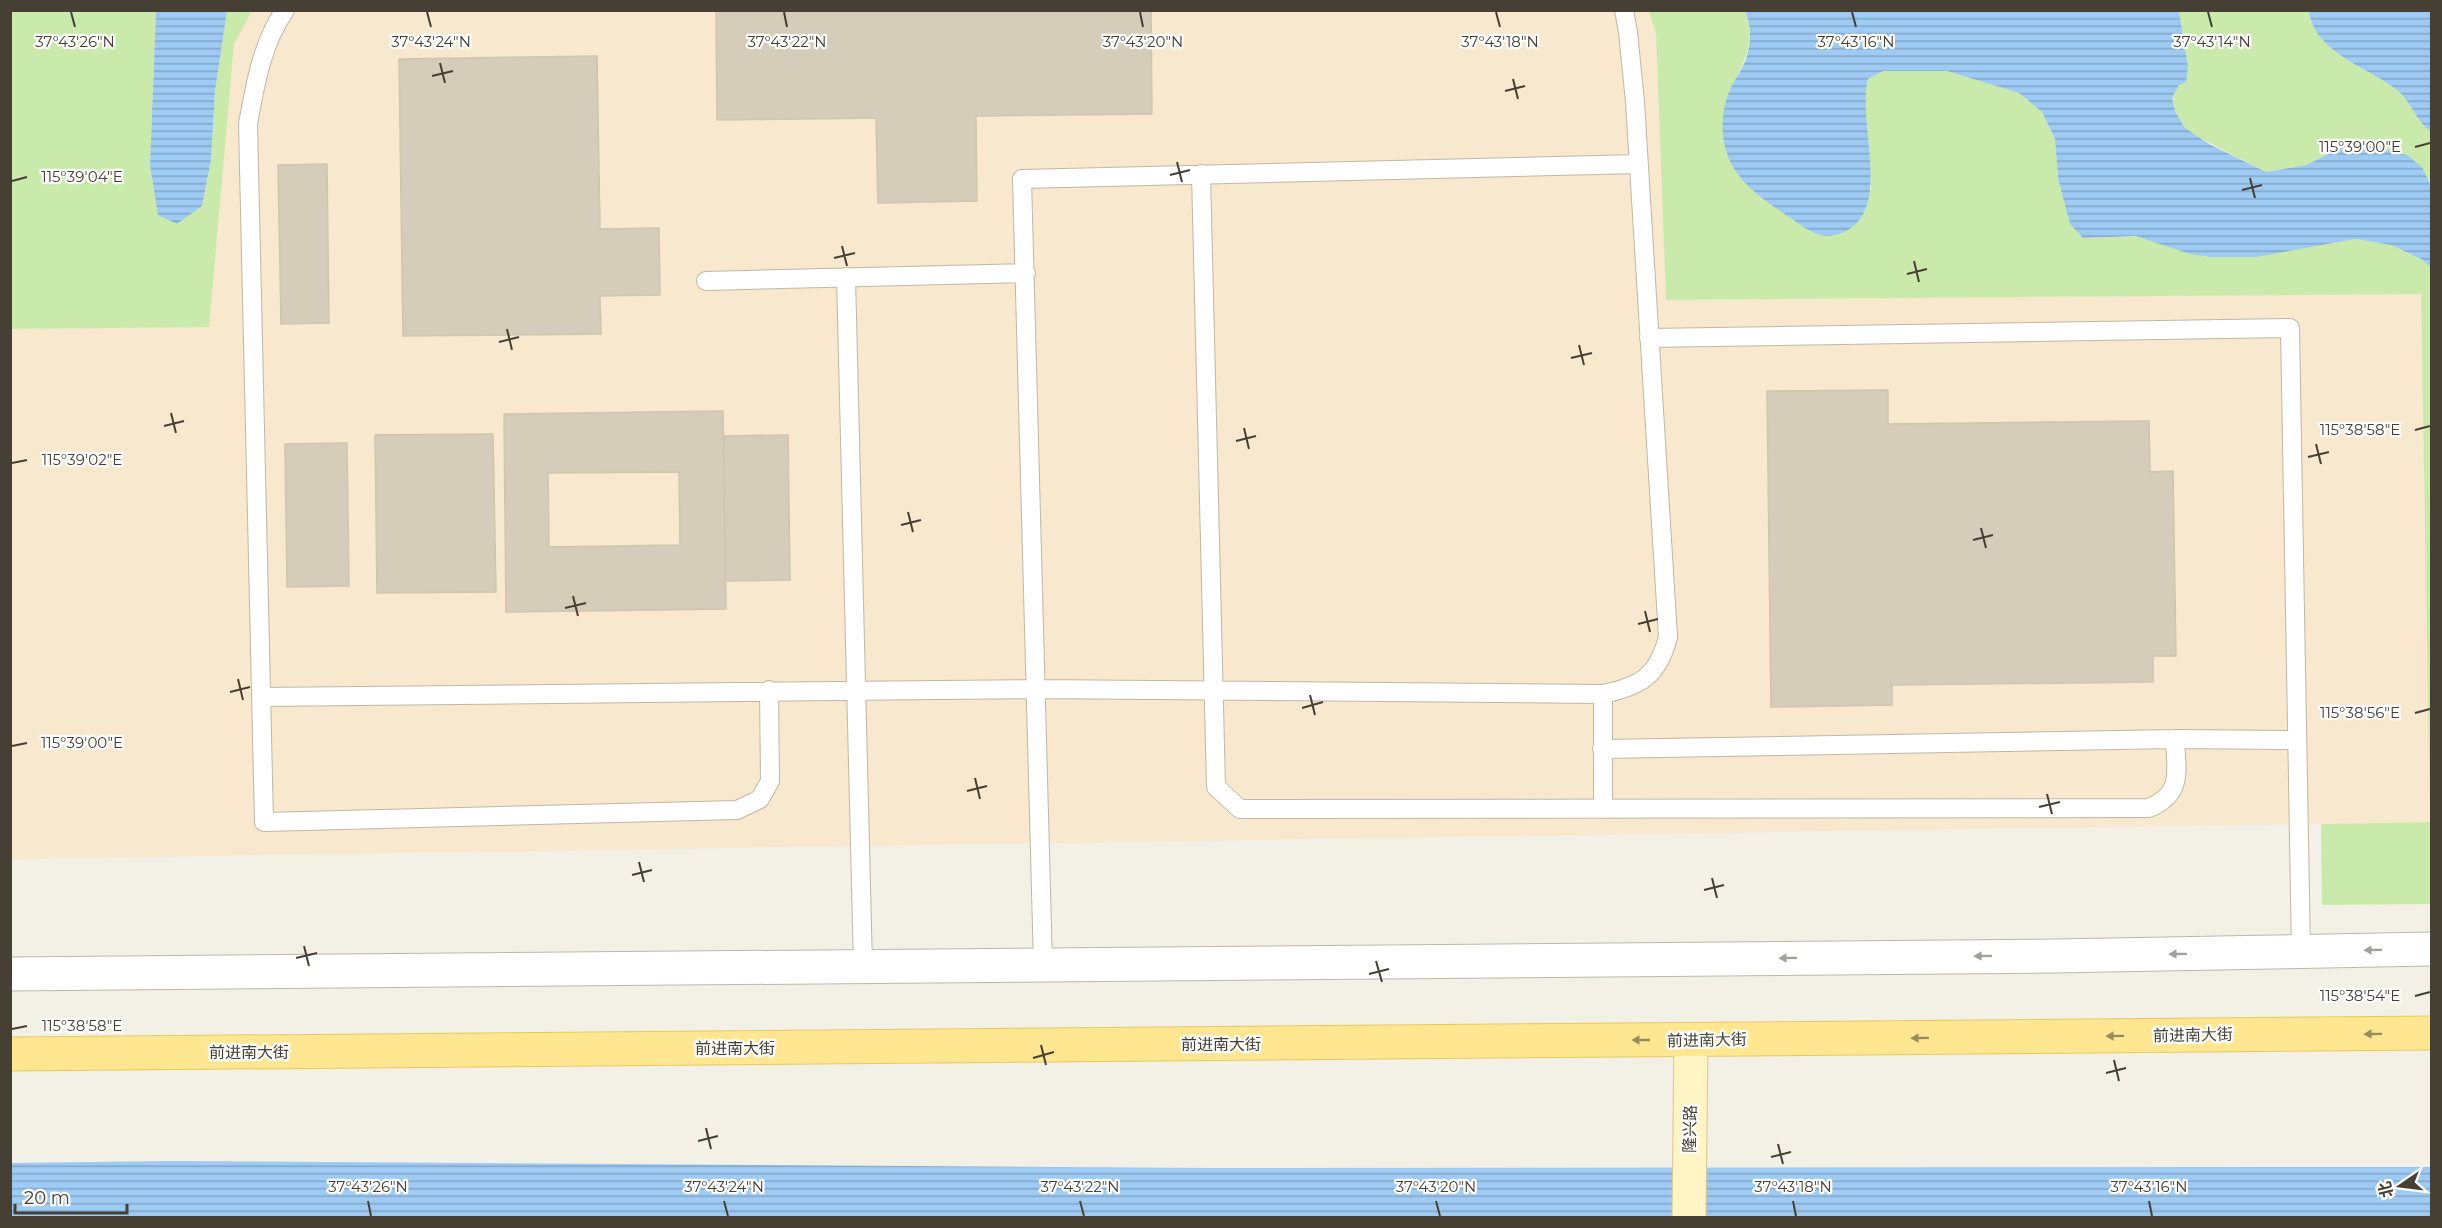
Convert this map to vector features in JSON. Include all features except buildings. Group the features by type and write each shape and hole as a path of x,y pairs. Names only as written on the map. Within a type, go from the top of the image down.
{"main road":[{"name":"前进南大街","path":"10,1054 2432,1033"}],"street":[{"path":"10,974 863,967 2432,949"},
{"name":"隆兴路","path":"1689,1218 1691,1040"}],"lane":[{"path":"285,10 275,25 254,88 249,124 264,822 737,810 760,799 770,782 769,690"},
{"path":"261,697 1036,689 1603,694 1626,689 1647,679 1663,657 1668,638 1639,164 1628,32 1624,10"},
{"path":"1043,965 1022,179 1639,164"},
{"path":"1201,174 1216,787 1240,809 2149,808 2165,801 2176,783 2175,739"},
{"path":"705,281 1026,273"},
{"path":"846,277 863,967"},
{"path":"1649,338 2290,328 2301,952"},
{"path":"1603,694 1603,809"},
{"path":"1602,749 2175,739 2297,740"}],"shaded area":[{"path":"252,11 1649,11 1656,34 1666,300 2421,293 2430,822 11,859 10,329 208,326 234,44"}],"green space":[{"path":"10,11 156,11 150,165 177,224 202,206 211,160 215,91 227,11 252,11 234,44 209,327 11,329"},
{"path":"1649,11 1745,11 1750,32 1747,52 1740,71 1729,90 1871,190 1865,119 1868,79 1883,71 1947,71 2019,93 2042,112 2055,139 2058,178 2083,238 2136,236 2150,240 2321,245 2355,239 2391,245 2421,259 2431,267 2431,904 2322,905 2321,824 2430,822 2421,294 1666,300 1656,34"},
{"path":"2179,11 2309,11 2313,25 2331,48 2396,89 2431,132 2431,186 2430,181 2371,146 2349,144 2306,165 2266,172 2192,134 2185,128 2175,111 2172,98 2179,85 2181,29"}],"water":[{"path":"156,11 227,11 215,91 211,160 202,206 177,224 158,215 150,165"},
{"path":"1745,11 2179,11 2188,67 2186,82 2179,85 2172,98 2175,111 2185,128 2209,144 2266,172 2306,165 2349,144 2371,146 2407,155 2422,167 2431,186 2431,267 2421,259 2391,245 2355,239 2256,257 2211,257 2190,254 2136,236 2083,238 2070,224 2058,178 2055,139 2042,112 2019,93 1947,71 1883,71 1868,79 1866,119 1870,188 1866,208 1856,224 1839,234 1825,236 1817,234 1777,209 1749,187 1735,170 1726,151 1723,122 1726,102 1749,47 1750,32"},
{"path":"2309,11 2431,11 2431,132 2396,89 2331,48 2313,25"},
{"path":"172,1161 1210,1168 2431,1167 2432,1217 11,1218 10,1163"}]}
